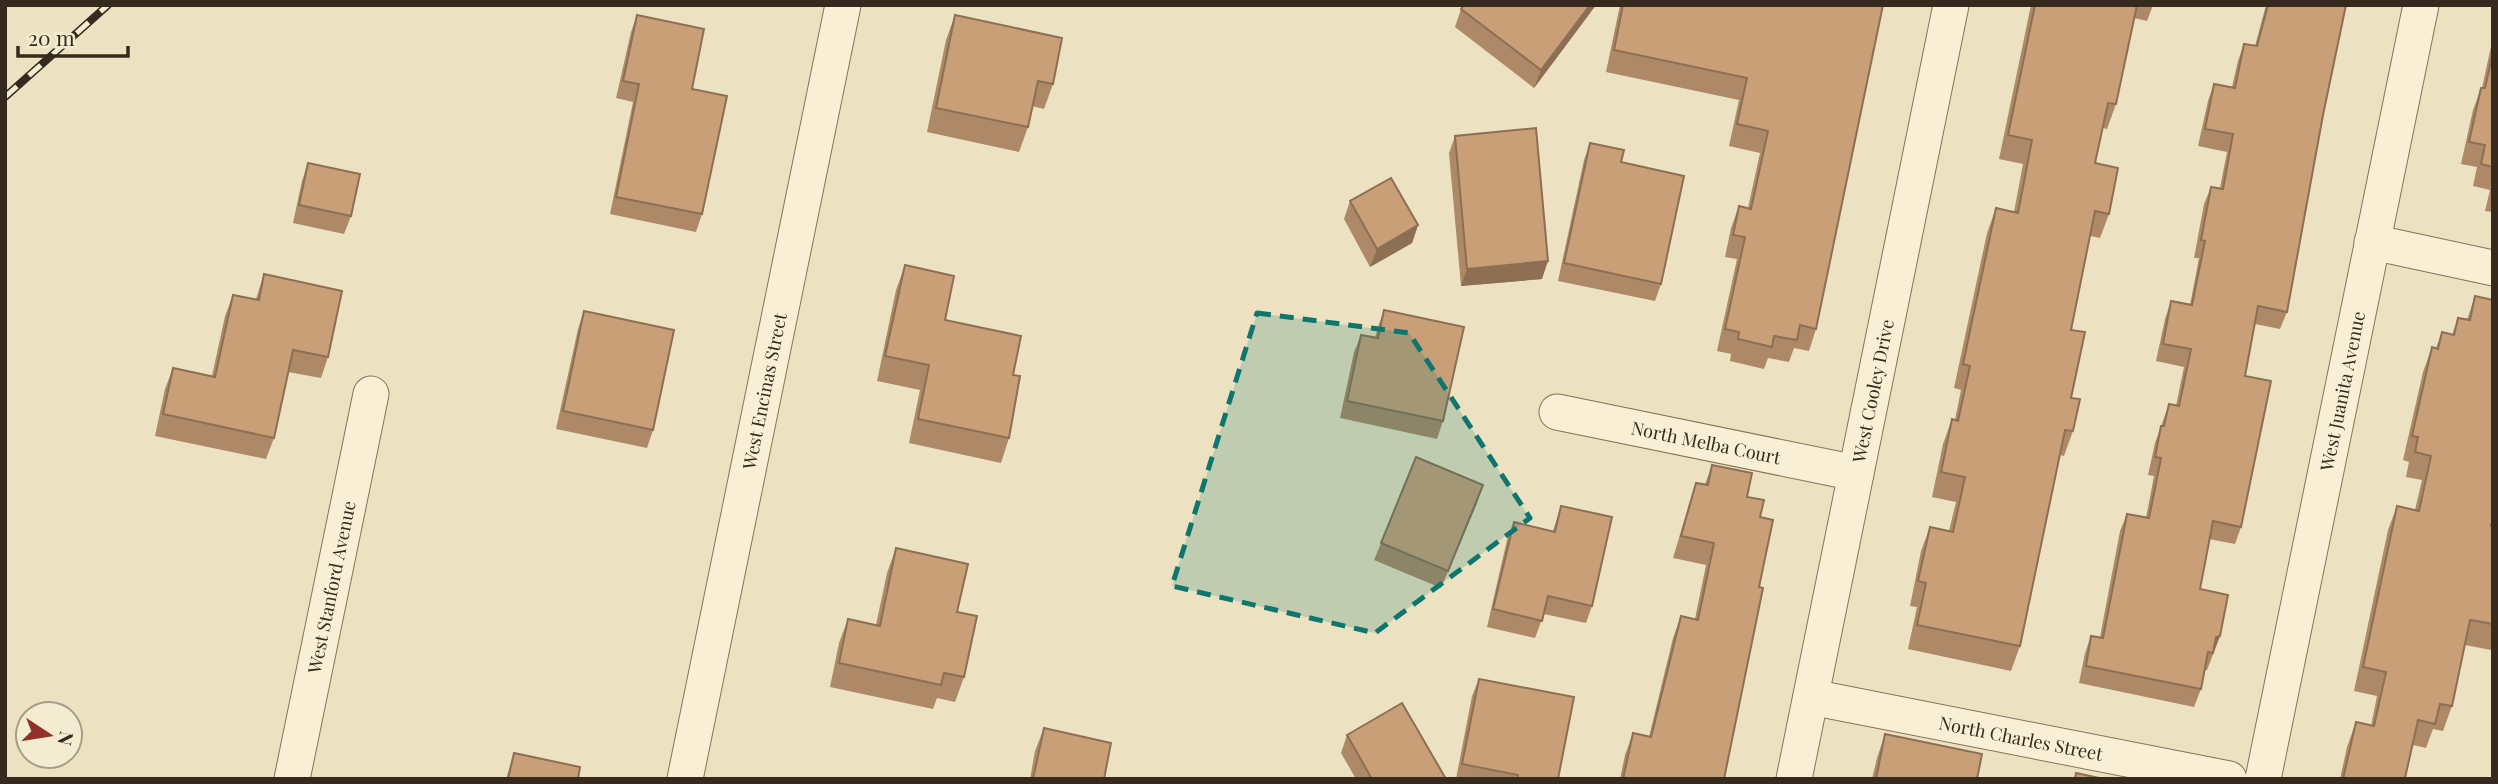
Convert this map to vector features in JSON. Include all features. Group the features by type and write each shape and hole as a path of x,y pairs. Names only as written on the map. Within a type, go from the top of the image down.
{"street":[{"name":"West Encinas Street","path":"685,779 843,5"},
{"name":"West Cooley Drive","path":"1794,779 1951,5"},
{"name":"West Juanita Avenue","path":"2263,779 2421,5"},
{"path":"2372,242 2493,268"},
{"name":"West Stanford Avenue","path":"292,779 371,394"},
{"name":"North Melba Court","path":"1557,412 1856,473"},
{"name":"North Charles Street","path":"1811,697 2228,779"}],"highlighted area":[{"path":"1257,313 1409,333 1530,518 1375,633 1172,586"}],"building":[{"path":"1464,5 1590,5 1541,70 1461,9"},
{"path":"1623,5 1883,5 1816,329 1800,325 1797,340 1774,336 1772,347 1738,339 1739,332 1725,329 1745,237 1733,235 1739,206 1751,209 1768,131 1737,124 1747,78 1614,50"},
{"path":"2035,5 2137,5 2116,104 2108,103 2095,163 2118,168 2109,214 2095,211 2071,330 2085,332 2071,398 2080,399 2073,431 2065,430 2020,646 1917,625 1926,583 1918,581 1930,527 1953,532 1965,477 1941,472 1952,419 1958,421 1970,366 1963,364 1996,208 2018,213 2032,140 2008,135"},
{"path":"2268,5 2346,5 2287,312 2258,306 2245,376 2271,381 2241,527 2213,521 2200,589 2228,595 2220,636 2216,637 2213,653 2208,652 2201,689 2086,666 2091,636 2103,638 2127,514 2149,518 2161,458 2155,457 2161,426 2164,426 2169,404 2179,406 2191,349 2163,344 2171,301 2192,305 2205,241 2201,240 2211,187 2223,189 2233,134 2205,129 2214,84 2235,88 2244,44 2257,46"},
{"path":"637,15 704,29 692,89 727,96 702,214 616,197 639,84 623,81"},
{"path":"955,15 1062,38 1053,84 1038,81 1028,127 936,108"},
{"path":"2493,53 2493,167 2481,164 2485,145 2469,142 2481,88 2485,88"},
{"path":"1536,128 1548,261 1467,269 1455,136"},
{"path":"1590,143 1624,150 1621,162 1684,176 1661,284 1564,263"},
{"path":"308,163 360,174 351,216 299,205"},
{"path":"1391,178 1418,225 1377,249 1350,201"},
{"path":"905,265 954,276 945,320 1021,336 1013,375 1020,376 1009,438 918,419 929,365 885,356"},
{"path":"264,274 342,291 328,357 293,350 274,438 163,414 173,368 215,377 233,295 259,300"},
{"path":"2475,296 2493,300 2493,624 2470,620 2452,706 2440,704 2435,724 2418,720 2405,778 2407,779 2343,779 2356,722 2374,726 2386,672 2363,667 2397,506 2419,511 2431,456 2415,452 2418,437 2412,436 2432,347 2438,349 2442,332 2454,335 2458,318 2470,320"},
{"path":"1384,310 1464,327 1443,421 1347,401 1361,335 1378,338"},
{"path":"584,311 674,330 653,430 563,411"},
{"path":"1416,457 1483,485 1448,571 1381,543"},
{"path":"1712,465 1752,473 1747,497 1764,500 1760,517 1773,520 1759,587 1763,588 1724,779 1623,779 1633,733 1651,737 1681,616 1698,620 1714,543 1681,536 1696,483 1708,485"},
{"path":"1561,506 1612,517 1592,606 1548,596 1542,621 1493,609 1514,522 1555,532"},
{"path":"896,548 968,564 957,612 977,616 964,677 944,673 941,685 839,663 848,619 880,626"},
{"path":"1479,679 1574,697 1558,779 1518,779 1518,775 1462,764"},
{"path":"1402,703 1446,779 1372,779 1347,735"},
{"path":"1044,728 1111,743 1104,779 1033,779"},
{"path":"1885,734 1982,754 1977,779 1876,779"},
{"path":"514,753 580,767 578,779 508,779"},
{"path":"2076,773 2104,779 2075,779"}],"railway":[{"path":"5,97 108,5"}]}
